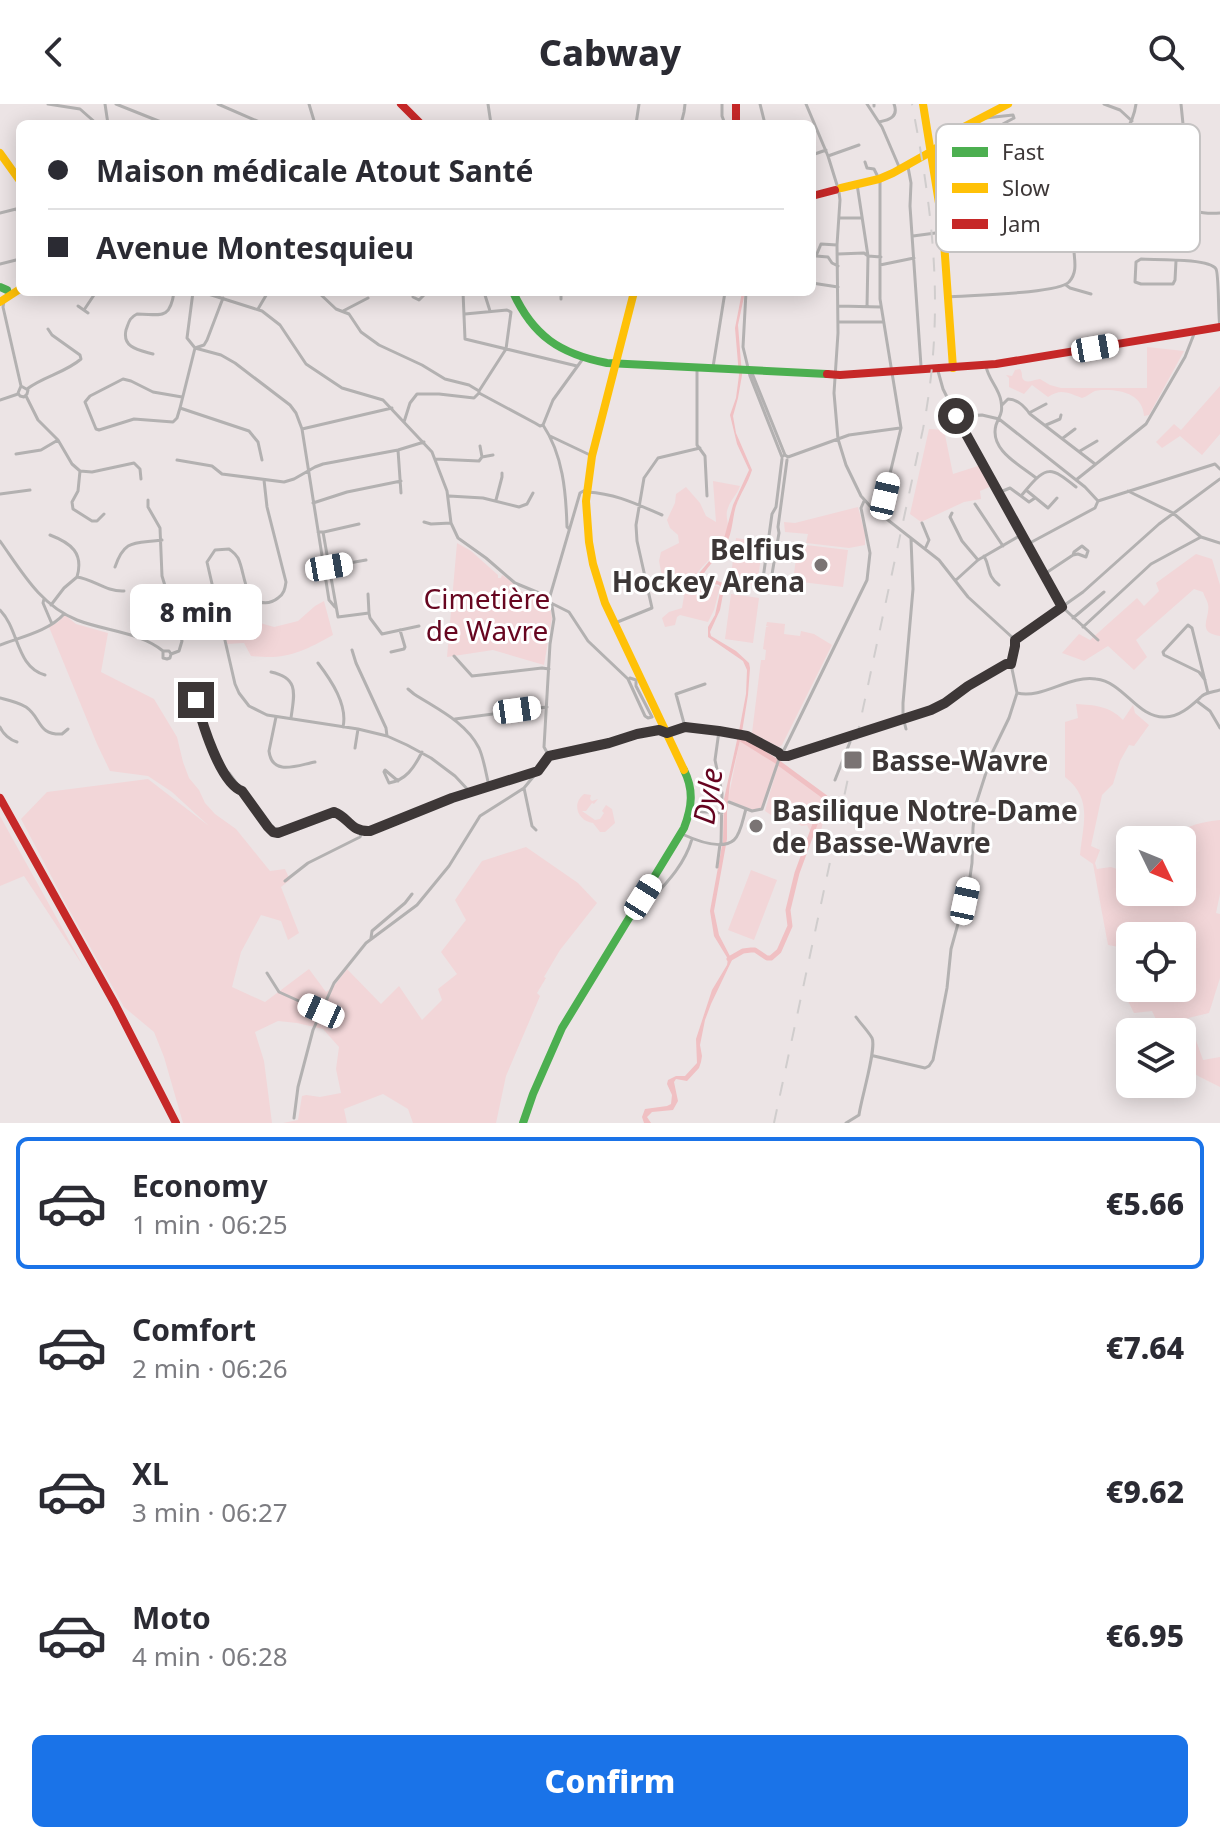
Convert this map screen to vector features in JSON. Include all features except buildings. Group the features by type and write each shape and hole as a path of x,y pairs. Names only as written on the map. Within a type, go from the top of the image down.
{"main road":[{"path":"923,104 936,187"},
{"path":"404,105 417,120"},
{"path":"970,124 1003,110"},
{"path":"816,195 879,179 936,148"},
{"path":"0,153 16,175"},
{"path":"943,252 953,368"},
{"path":"515,296 525,317 536,330 580,363 835,376 986,366 1220,327"},
{"path":"523,1123 562,1028 681,834 692,796 690,783 667,733 632,677 593,564 587,521 592,456 633,296"},
{"path":"0,798 121,1015 173,1123"},
{"path":"0,808 173,1123"}],"street":[{"path":"48,104 80,109 92,120"},
{"path":"116,104 156,120"},
{"path":"218,104 255,120"},
{"path":"879,122 894,116 894,104"},
{"path":"1104,104 1118,109 1132,121"},
{"path":"1130,124 1136,104"},
{"path":"1181,104 1183,124"},
{"path":"873,105 911,183 922,370"},
{"path":"1003,110 1014,118 1003,124"},
{"path":"816,127 840,200 834,405 838,439 851,477 865,500 880,515 939,560 968,597 1015,640 1011,664 1017,693 977,800 973,823 973,864 951,949 933,1060 925,1068 874,1056"},
{"path":"828,156 859,145"},
{"path":"816,154 826,150"},
{"path":"932,151 936,151"},
{"path":"865,162 867,168 874,169 881,183 881,307 901,428 880,515"},
{"path":"857,184 868,256 867,307"},
{"path":"1200,212 1220,213"},
{"path":"839,218 861,218"},
{"path":"913,236 936,233"},
{"path":"816,256 821,244 837,245"},
{"path":"1066,285 1075,273 1074,252"},
{"path":"838,254 864,253 881,257"},
{"path":"816,258 828,257 838,266"},
{"path":"880,265 914,258"},
{"path":"1176,261 1173,284 1135,282 1139,260 1176,261 1206,263 1216,269 1220,327"},
{"path":"816,284 838,287"},
{"path":"947,297 1011,293 1066,285 1091,294"},
{"path":"78,306 86,312 94,296"},
{"path":"153,354 128,343 125,336 130,319 137,314 159,315 167,312 173,296"},
{"path":"192,296 187,338 195,348 221,355 235,363 296,413 302,429 313,503 338,617 369,613"},
{"path":"216,296 258,309 280,325 306,364 342,388 383,400 392,408 424,442 435,459 448,496 456,536 515,583 569,612 588,641 636,680 652,717"},
{"path":"258,309 266,296"},
{"path":"322,296 336,309 349,314 361,332 379,345 445,379 469,385 543,425"},
{"path":"463,296 464,338 467,340 580,363 553,400 543,425"},
{"path":"485,296 490,311"},
{"path":"713,369 724,296"},
{"path":"746,296 744,371 756,381 785,457 779,533 770,586 765,588 762,586 772,514 785,457"},
{"path":"3,298 21,386 18,394"},
{"path":"195,348 204,345 207,340 223,298"},
{"path":"342,311 368,298"},
{"path":"838,306 881,307"},
{"path":"404,423 410,403 417,394 476,397 506,349 511,312 465,314"},
{"path":"838,322 884,322"},
{"path":"48,329 80,355 81,360 27,389 26,396 38,420 58,440 72,464 80,471 92,472 131,463 140,469 141,479"},
{"path":"1073,480 1096,465 1148,421 1185,357 1195,331"},
{"path":"182,397 153,392 123,379 90,396 85,402 99,430 140,418 173,422 180,408 195,348"},
{"path":"986,366 1002,405 1003,412 995,433 999,447 1036,478"},
{"path":"697,368 697,445 705,456 707,496"},
{"path":"938,369 943,389 956,416 1043,575 1062,607 1098,640"},
{"path":"21,386 27,389"},
{"path":"0,400 18,394 26,396"},
{"path":"1002,405 1006,400 1013,399 1096,465"},
{"path":"1029,413 1046,404"},
{"path":"180,408 249,431 258,440 262,460"},
{"path":"302,429 392,408"},
{"path":"956,416 982,415 999,419 1098,501"},
{"path":"1046,425 1060,419 1061,415"},
{"path":"543,425 550,436 563,478 569,529"},
{"path":"785,457 849,435 901,428"},
{"path":"1063,438 1075,429"},
{"path":"550,436 592,456"},
{"path":"16,454 41,450 58,440"},
{"path":"1080,451 1097,441"},
{"path":"177,460 212,466 222,474 289,481 323,464 424,442"},
{"path":"480,446 482,457"},
{"path":"614,623 652,608 636,529 644,478 662,456 700,448"},
{"path":"398,450 401,493"},
{"path":"435,459 477,461 493,455"},
{"path":"136,464 141,458"},
{"path":"1027,545 1095,508 1098,501 1215,464 1220,469"},
{"path":"80,471 73,509 92,521 104,514"},
{"path":"496,501 502,473"},
{"path":"1021,496 1042,473 1066,476"},
{"path":"1015,640 1088,588 1173,513 1220,479"},
{"path":"264,480 267,507 286,582 283,593 277,600 268,603 258,601 248,591 239,560 229,549 215,550 208,558 207,568 239,693 255,710 276,717 387,736 422,752 470,792"},
{"path":"1073,480 1076,487"},
{"path":"313,503 347,492 401,481"},
{"path":"998,493 1010,488 1031,502 1035,498"},
{"path":"0,494 30,490"},
{"path":"1026,490 1048,508 1057,498"},
{"path":"549,756 544,747 554,619 547,598 580,493 587,491 612,495 662,515"},
{"path":"1128,491 1173,513 1201,537 1220,543"},
{"path":"448,496 483,498 521,507 527,504 533,493"},
{"path":"148,500 148,507 159,525 162,576 182,641 179,651 171,654 170,659 162,656 163,651"},
{"path":"729,802 752,811 763,807 780,757 860,597 867,580 870,553 861,508 865,500"},
{"path":"975,504 1003,546"},
{"path":"774,512 780,513"},
{"path":"952,513 950,517 958,536 978,560"},
{"path":"424,522 451,523"},
{"path":"922,523 929,540 925,549"},
{"path":"320,532 359,524"},
{"path":"50,535 69,545 77,553 79,562 77,577 51,605"},
{"path":"955,581 978,560 1021,535"},
{"path":"1083,627 1151,564 1201,537"},
{"path":"906,729 903,717 913,589 911,539"},
{"path":"115,567 118,551 131,544 162,540"},
{"path":"0,541 44,599 64,614 135,637 171,654"},
{"path":"1043,575 1073,555"},
{"path":"984,556 990,576 999,585"},
{"path":"326,567 366,560"},
{"path":"77,577 124,591"},
{"path":"1073,618 1104,592"},
{"path":"368,594 370,618 382,634 419,626"},
{"path":"44,599 52,624"},
{"path":"0,610 9,620 29,667 45,675"},
{"path":"0,645 52,624 64,614"},
{"path":"1205,680 1199,672 1163,652 1188,625 1192,628 1205,680 1208,693"},
{"path":"391,652 405,647 400,630"},
{"path":"352,650 387,736"},
{"path":"454,656 472,676 549,669"},
{"path":"318,663 344,708 343,727"},
{"path":"294,1118 298,1087 313,1030 334,983 371,938 417,905 449,866 480,816 524,788 549,756 637,734 659,730 667,733 685,727 741,735 780,757 792,756 937,707 978,680 1011,664"},
{"path":"271,672 286,677 292,684 291,718"},
{"path":"1017,693 1031,694 1073,680 1093,678 1114,685 1140,708 1158,717 1176,715 1208,693 1220,690"},
{"path":"685,727 676,694 705,684"},
{"path":"408,689 455,719 462,727 479,748 489,786"},
{"path":"192,693 223,771 273,832 283,832 334,812 355,829 370,831 470,792 538,771"},
{"path":"0,698 25,707 48,732 62,734 68,729"},
{"path":"1198,702 1210,711 1220,728"},
{"path":"455,719 547,707"},
{"path":"276,717 269,751 273,763 284,768 315,762"},
{"path":"462,727 467,717"},
{"path":"0,727 3,734 17,742"},
{"path":"355,748 358,729"},
{"path":"717,867 722,844 722,793 715,760 719,731"},
{"path":"835,780 850,736"},
{"path":"398,781 409,773 422,752"},
{"path":"524,788 532,826 536,830"},
{"path":"681,834 722,844 737,837 746,809"},
{"path":"690,811 722,813"},
{"path":"285,881 308,863 360,837 362,831"},
{"path":"633,912 639,913 670,880 686,857 692,839"},
{"path":"371,938 372,931 412,894"},
{"path":"267,973 279,992 321,1011"},
{"path":"846,1123 859,1115 863,1088 874,1056 873,1040 856,1017"}],"green space":[{"path":"1147,347 1184,351 1149,415 1144,416 1140,404 1126,393 1100,390 1082,398 1061,392 1048,397 1032,385 1024,394 1009,387 1006,375 1012,376 1015,370 1020,369 1025,381 1040,379 1061,388 1147,388"},
{"path":"1220,386 1220,434 1202,455 1180,436 1162,448 1156,442 1174,424 1181,430"},
{"path":"929,429 944,430 953,474 981,465 992,486 980,491 981,499 964,502 921,522 910,514"},
{"path":"713,481 740,486 727,511 728,527 723,541 694,581 720,587 714,610 708,622 680,615 675,625 665,627 662,618 682,608 684,596 669,579 662,576 661,552 679,543 678,535 667,520 676,494 686,487 700,503 706,516 716,522"},
{"path":"858,507 865,545 849,548 806,543 808,534 785,532 784,522 795,523"},
{"path":"736,538 763,542 757,586 730,582"},
{"name":"Cimetière de Wavre","path":"457,543 471,551 498,578 502,575 515,584 515,589 540,599 550,607 552,618 544,665 493,650 447,657"},
{"name":"Belfius Hockey Arena","path":"798,544 848,550 843,587 793,581"},
{"path":"1196,554 1212,559 1220,585 1220,636 1206,628 1208,602 1203,592 1194,589 1136,640 1147,657 1134,670 1108,646 1084,661 1062,653 1079,634 1090,640 1137,598 1144,606 1159,591 1156,583"},
{"path":"731,594 759,598 753,643 725,639"},
{"path":"324,601 333,635 303,650 285,656 251,656 244,643 227,644 220,616 238,613 254,625 260,623 274,627 298,621"},
{"path":"65,615 76,624 108,633 101,672 154,699 177,737 189,778 205,803 236,829 270,871 285,869 290,880 281,887 299,933 288,940 281,921 261,915 241,952 232,987 265,1002 309,969 326,992 347,969 381,1004 399,986 422,1020 442,1000 438,989 457,974 441,952 466,920 455,900 482,861 526,847 578,883 597,903 560,950 544,977 537,993 540,996 506,1076 496,1123 413,1123 408,1109 383,1094 344,1109 347,1123 283,1123 298,1120 302,1096 341,1093 336,1069 339,1047 323,1029 278,1021 255,1032 264,1061 272,1123 183,1123 154,1032 124,1007 21,819 47,792 148,779 209,826 172,792 148,776 110,771 49,627"},
{"path":"767,622 785,624 784,634 800,636 801,631 814,634 832,645 779,747 752,733 761,660 765,660 766,650 763,649 766,627 769,627 766,626"},
{"path":"1076,704 1107,709 1123,720 1133,705 1135,713 1149,725 1134,746 1129,745 1113,784 1102,795 1091,846 1100,850 1095,863 1097,869 1116,869 1116,906 1196,906 1196,826 1192,826 1220,820 1220,894 1216,913 1220,914 1220,978 1209,1013 1188,1018 1155,1018 1152,1011 1134,1013 1128,1002 1196,1002 1196,922 1116,922 1116,946 1108,945 1093,864 1080,855 1083,803 1074,785 1065,777 1065,722 1078,718"},
{"path":"740,740 776,763 763,807 753,810 728,800"},
{"path":"778,764 828,800 820,835 810,831 807,825 802,826 765,811"},
{"path":"584,794 591,795 592,801 598,799 582,811 595,820 600,819 606,805 612,809 615,823 605,832 600,832 593,823 580,816 577,807"},
{"path":"0,816 85,969 24,876 0,886"},
{"path":"751,870 777,880 754,940 728,930"},
{"path":"1196,1040 1203,1060 1220,1057 1220,1087 1198,1076"}],"shaded area":[{"path":"741,296 744,296 738,325 742,375 733,416 736,433 752,470 736,506 728,539 703,575 725,584 711,636 736,651 749,663 750,668 742,732 730,783 727,839 714,911 719,935 732,960 705,1020 699,1068 687,1081 676,1079 674,1082 678,1101 673,1110 652,1112 647,1117 651,1123 644,1123 642,1117 645,1109 671,1104 668,1080 685,1076 697,1063 696,1039 712,990 728,959 714,936 710,911 723,840 724,799 746,694 747,670 743,661 708,637 708,627 715,615 721,588 716,584 699,584 695,578 722,546 733,505 749,470 737,444 730,415 739,375 735,328"}],"waterway":[{"path":"729,959 743,951 755,950 767,958 779,951 790,926 788,910 797,873 825,797 739,738"}],"railway":[{"path":"774,1123 930,387 934,346 934,266 926,186 912,104"}],"traffic: fast":[{"path":"0,287 7,290"},
{"path":"515,296 530,320 550,341 590,359 607,363 827,374"},
{"path":"523,1123 562,1028 684,828 691,799 684,770"}],"traffic: slow":[{"path":"923,104 936,185"},
{"path":"970,124 1008,104"},
{"path":"841,188 879,179 936,148"},
{"path":"0,153 16,175"},
{"path":"945,252 953,368"},
{"path":"0,302 16,292"},
{"path":"633,296 592,456 586,501 589,542 605,603 684,770"}],"traffic: jam":[{"path":"401,104 417,120"},
{"path":"736,104 736,120"},
{"path":"816,195 835,190"},
{"path":"827,374 996,364 1220,327"},
{"path":"0,798 115,1004 176,1123"}],"place":[{"name":"Belfius Hockey Arena","path":"821,565"},
{"name":"Basse-Wavre","path":"853,760"},
{"name":"Basilique Notre-Dame de Basse-Wavre","path":"756,826"}],"route":[{"path":"196,700 221,768 268,827 278,833 334,812 355,829 370,831 452,798 538,771 549,756 637,734 659,730 667,733 685,727 723,731 747,736 781,756 788,756 931,710 978,680 1011,664 1015,640 1062,607 956,416"}],"water label":[{"name":"Dyle","path":"707,796"}]}
